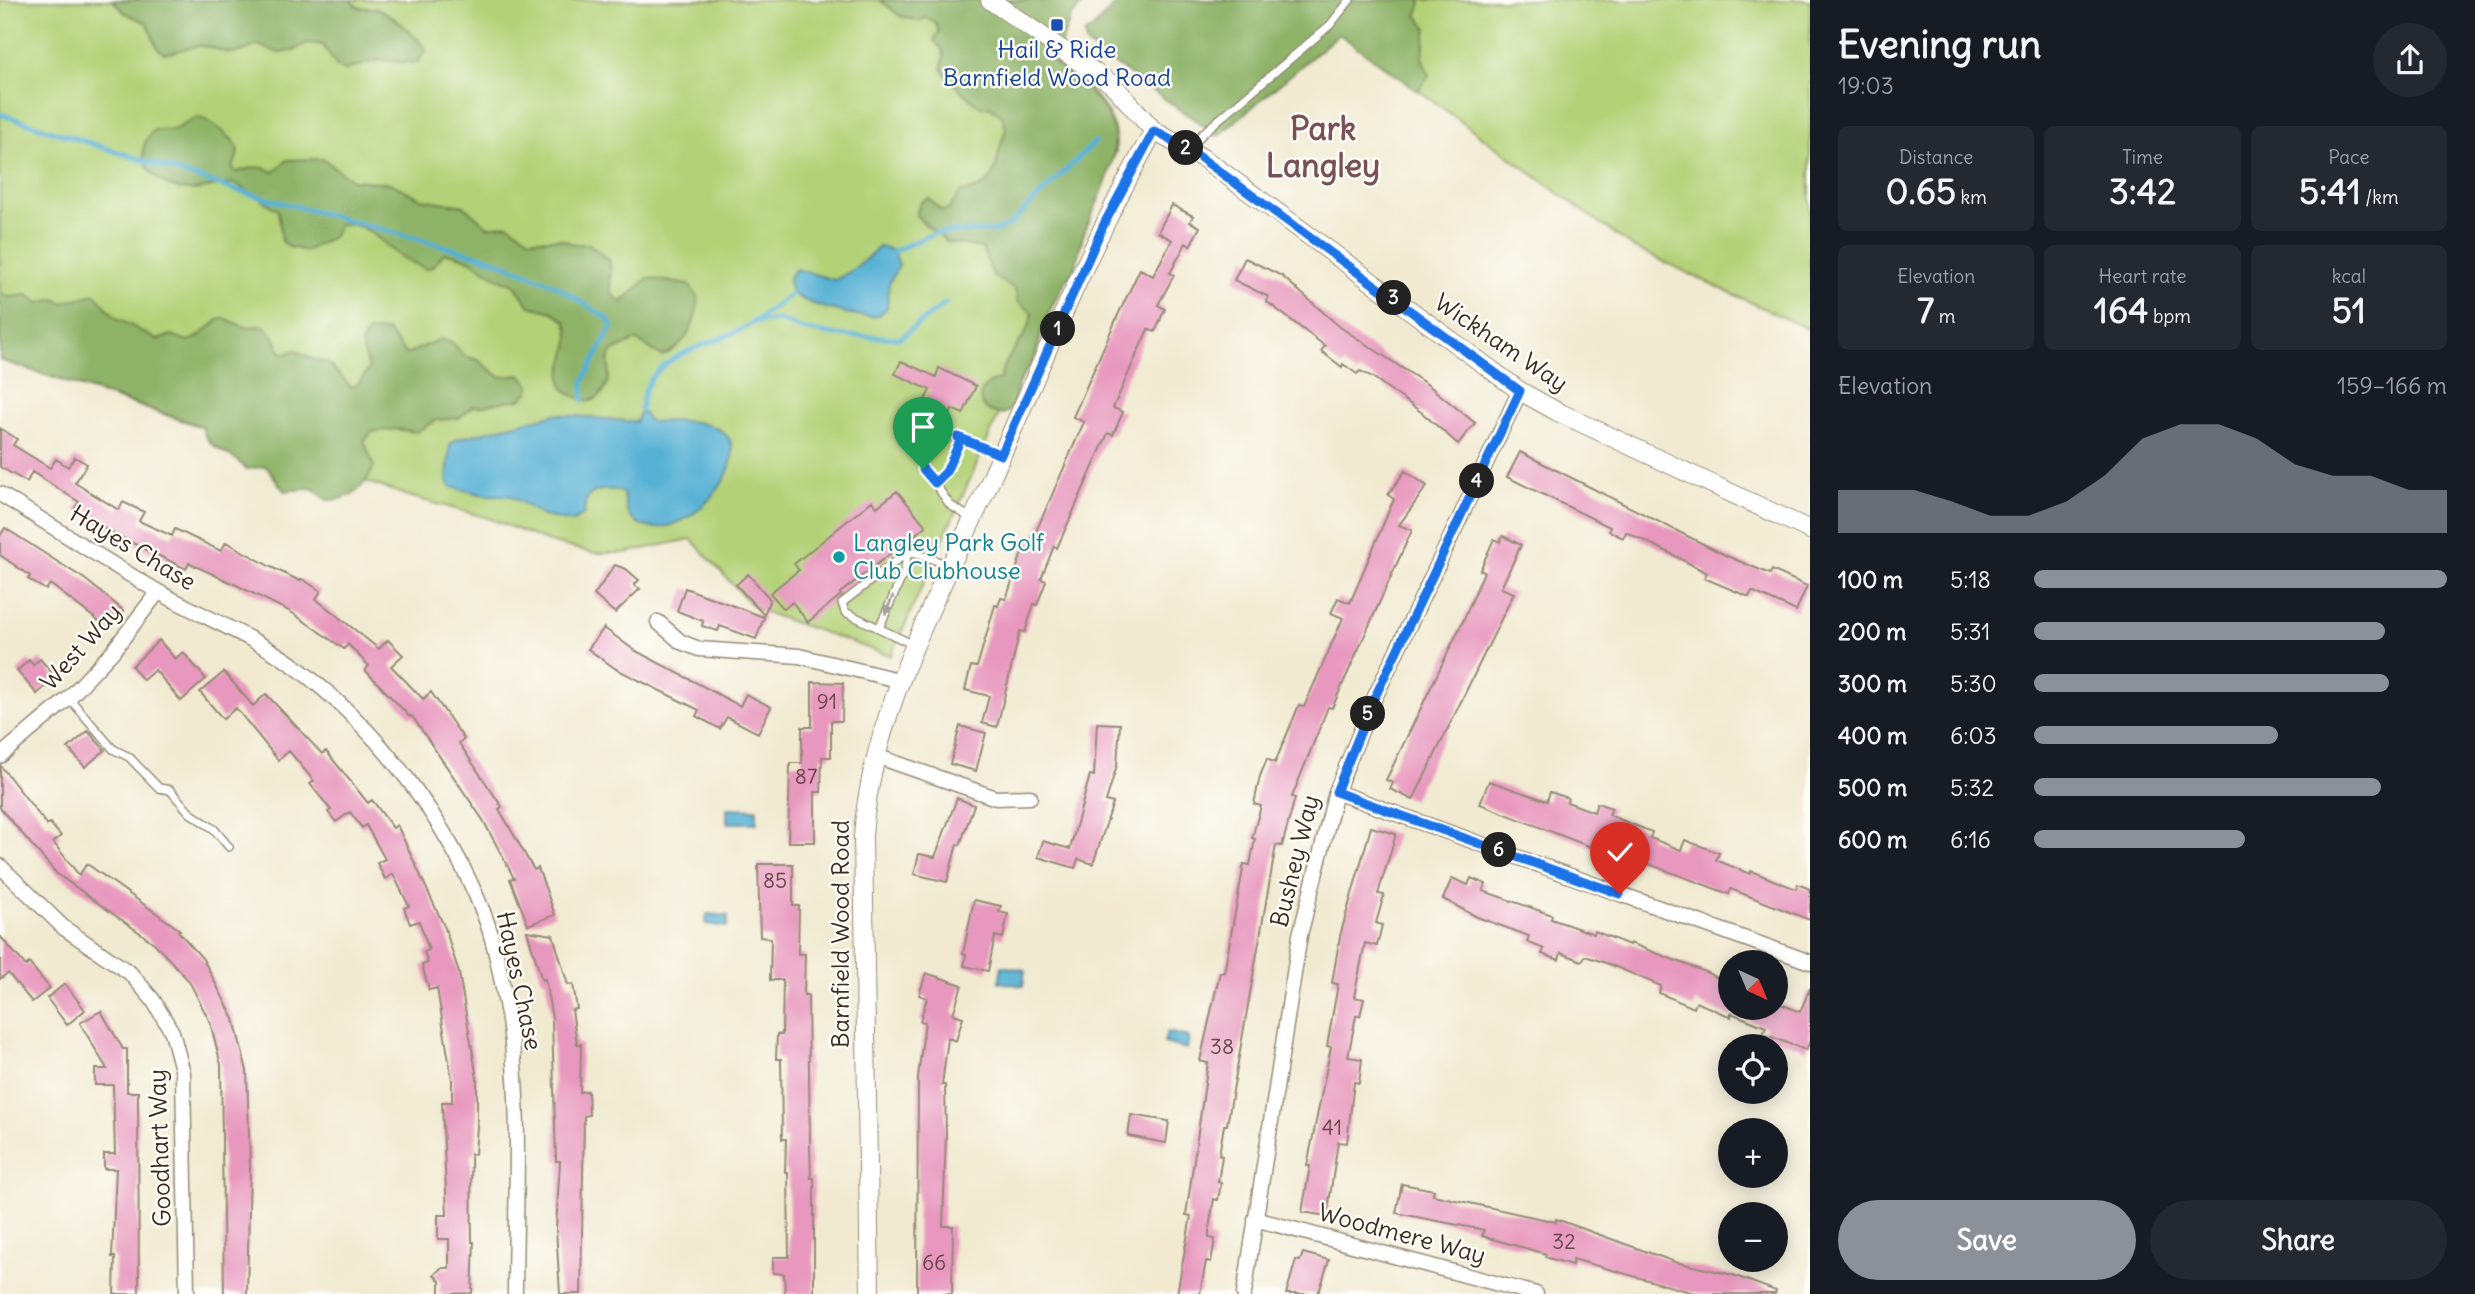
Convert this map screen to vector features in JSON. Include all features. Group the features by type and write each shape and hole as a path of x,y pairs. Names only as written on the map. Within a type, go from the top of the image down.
{"street":[{"path":"989,0 1113,85 1154,131"},
{"name":"Wickham Way","path":"1154,131 1190,150 1520,391 1556,411 1810,530"},
{"name":"Barnfield Wood Road","path":"870,1294 863,836 865,809 876,756 902,681 951,566 1104,224 1154,131"},
{"name":"Bushey Way","path":"1244,1294 1300,935 1336,792 1374,699 1520,391"},
{"name":"Hayes Chase","path":"0,494 158,592 246,637 295,667 341,705 385,751 433,815 466,875 484,915 508,1022 514,1069 515,1294"},
{"name":"West Way","path":"0,756 69,698 113,651 158,592"},
{"path":"658,622 681,642 699,649 790,654 902,681"},
{"path":"876,756 996,798 1030,797"},
{"path":"1336,792 1810,962"},
{"name":"Goodhart Way","path":"0,866 64,928 130,973 153,1000 172,1032 183,1073 187,1294"},
{"name":"Woodmere Way","path":"1255,1219 1536,1294"}],"lane":[{"path":"1190,150 1203,133 1330,25 1350,0"},
{"path":"972,519 954,509 911,453 911,445 926,424 1001,455"},
{"path":"935,483 946,472 958,437"},
{"path":"916,646 845,612 842,603 907,554 926,555 951,566"},
{"path":"879,628 905,570 907,554"},
{"path":"69,698 113,748 129,757 159,788 170,790 190,813 214,829 229,847"}],"green space":[{"path":"0,0 957,0 1050,58 1084,84 1109,115 1114,129 1116,152 891,656 755,609 691,539 624,553 593,553 549,542 488,518 412,497 0,360"},
{"path":"112,0 351,0 357,6 377,8 386,13 414,35 426,51 417,63 378,60 345,70 337,67 323,45 307,43 293,51 279,53 257,45 236,53 197,46 164,53 158,49 147,23 125,13"},
{"path":"880,0 1086,0 1071,17 1053,63 1080,83 1110,119 1114,155 1084,233 1074,269 1051,308 1042,328 1036,355 1019,381 1010,410 1002,414 988,410 983,405 981,395 987,385 1000,379 1007,361 1027,330 1032,312 1018,302 1015,289 994,277 982,248 946,242 916,214 921,202 928,198 942,211 949,209 961,192 975,189 991,178 1006,130 1003,117 991,107 977,104 944,71 943,51 934,40 939,32 936,23 926,18 919,21 900,16"},
{"path":"1130,0 1422,0 1417,15 1427,28 1422,58 1429,75 1418,91 1339,34 1218,136 1086,44 1085,33 1110,9"},
{"path":"1359,0 1810,0 1810,330 1634,248 1340,33"},
{"path":"197,117 215,126 237,147 233,168 236,172 257,167 274,172 287,160 323,159 352,180 390,183 422,199 464,206 488,227 508,224 530,239 560,239 574,244 589,244 609,260 611,289 622,302 648,278 689,285 698,297 693,324 684,340 662,356 636,340 613,351 608,360 607,384 602,394 591,401 574,396 564,389 561,380 568,347 566,322 553,312 530,306 513,283 495,277 466,259 444,253 432,267 425,269 399,255 370,232 356,225 339,225 334,236 306,251 289,247 282,241 278,210 236,184 192,190 180,189 158,179 145,161 143,151 146,140 154,130 176,129"},
{"path":"0,293 10,297 28,295 39,303 55,299 63,303 95,294 115,317 157,340 172,335 188,341 225,318 244,327 264,326 272,334 281,352 286,354 295,350 312,359 328,363 351,387 357,385 369,369 361,344 368,332 387,331 406,354 441,339 453,343 464,356 478,360 500,377 521,375 530,385 529,392 519,400 473,406 459,418 437,420 416,432 396,429 372,432 364,441 374,466 367,480 350,495 327,500 312,488 284,491 266,466 247,469 210,442 202,426 0,360"}],"water":[{"path":"880,246 894,251 899,266 889,283 887,308 878,316 833,310 808,302 793,293 789,277 796,269 835,280 856,268"},
{"path":"641,410 650,422 684,421 710,426 718,429 730,442 732,460 724,480 710,499 691,515 670,525 649,527 631,518 623,493 614,490 600,490 591,494 586,501 584,514 572,522 543,516 511,496 485,495 451,487 447,481 450,445 457,439 556,414 636,422"},
{"path":"727,808 757,809 757,823 727,823"},
{"path":"707,914 728,916 727,927 706,924"},
{"path":"1002,966 1025,970 1023,986 999,982"},
{"path":"1167,1032 1189,1037 1187,1049 1164,1043"}],"building":[{"path":"1172,205 1193,216 1190,222 1200,227 1190,246 1186,243 1170,273 1174,275 1158,305 1165,309 1155,332 1148,329 1113,408 1123,412 1113,435 1108,433 1057,548 1054,546 1041,579 1046,581 1037,605 1034,604 1025,632 1020,631 997,727 982,723 989,696 965,690 971,666 977,667 995,605 998,606 1001,598 1006,599 1026,541 1031,543 1084,422 1073,417 1118,315 1140,269 1153,276 1172,240 1158,232"},
{"path":"1245,258 1282,276 1340,327 1428,385 1475,423 1458,444 1421,412 1371,376 1360,371 1357,374 1343,364 1342,367 1321,351 1325,346 1266,301 1269,297 1234,280"},
{"path":"901,361 936,377 939,368 976,386 963,414 952,409 951,413 924,402 930,390 895,374"},
{"path":"0,428 17,439 13,445 50,468 56,459 68,467 75,457 87,464 75,483 119,510 123,502 144,512 139,521 172,536 175,529 221,551 226,542 321,591 316,599 379,649 388,640 403,655 391,666 423,699 431,692 464,739 459,743 502,807 499,809 534,870 538,868 555,915 528,925 510,879 514,878 483,820 412,716 410,717 365,670 369,666 348,644 344,649 291,612 189,563 186,569 112,533 74,509 79,502 32,472 27,482 0,467"},
{"path":"1520,452 1727,556 1770,574 1772,570 1807,586 1796,611 1752,591 1749,597 1704,578 1707,573 1664,550 1626,532 1623,538 1609,531 1610,527 1507,477"},
{"path":"1405,471 1427,486 1399,525 1412,530 1332,708 1328,707 1292,797 1295,798 1282,846 1276,845 1227,1125 1224,1125 1219,1155 1222,1156 1218,1182 1221,1183 1218,1200 1214,1199 1209,1228 1209,1238 1215,1239 1211,1262 1206,1261 1200,1294 1177,1294 1191,1216 1186,1215 1208,1063 1200,1061 1220,972 1224,973 1244,864 1250,865 1255,839 1252,838 1261,806 1254,804 1260,776 1267,759 1275,763 1299,705 1304,707 1343,618 1331,613 1338,598 1350,603 1394,499 1388,495"},
{"name":"Langley Park Golf Club Clubhouse","path":"897,491 926,526 840,593 841,595 808,622 792,602 784,609 770,593 799,570 794,564 872,501 877,507"},
{"path":"5,528 86,580 124,611 109,629 50,584 46,590 28,579 30,576 0,555 0,536"},
{"path":"1503,536 1521,545 1501,588 1514,593 1413,800 1390,789 1393,783 1386,780 1464,619 1484,572 1480,570 1494,539 1500,542"},
{"path":"615,565 626,569 639,580 634,585 640,589 615,613 594,595"},
{"path":"748,574 770,599 764,615 736,585"},
{"path":"685,588 764,617 756,639 720,626 718,631 702,626 703,621 677,611"},
{"path":"604,628 634,650 740,706 746,694 771,707 758,733 727,717 720,729 696,716 699,710 616,669 588,649"},
{"path":"159,640 175,659 183,652 206,679 181,701 155,670 143,680 132,666"},
{"path":"40,659 56,677 37,694 17,671 29,660 33,665"},
{"path":"224,672 253,706 266,694 322,754 326,751 368,803 372,800 393,828 397,825 445,928 459,973 477,1078 475,1154 471,1154 474,1242 472,1293 440,1294 440,1281 434,1275 441,1268 449,1268 449,1239 438,1239 438,1215 447,1215 442,1102 452,1102 452,1080 437,988 429,990 422,965 428,963 424,952 429,950 419,921 410,924 404,908 409,906 393,874 385,879 377,863 385,859 366,825 362,828 350,812 336,822 328,812 331,810 310,784 314,781 289,751 278,760 236,708 223,719 200,692"},
{"path":"812,682 843,683 842,721 831,721 831,757 822,757 821,792 815,792 815,842 788,842 790,763 802,763 802,727 812,727"},
{"path":"1097,723 1120,724 1117,765 1106,801 1113,803 1093,864 1078,859 1075,868 1038,857 1043,841 1070,849 1090,775 1094,776"},
{"path":"960,726 986,733 976,771 950,764"},
{"path":"88,731 105,750 85,767 68,748"},
{"path":"0,765 47,825 50,823 61,836 53,842 79,875 87,864 180,930 178,931 203,959 234,1019 247,1071 250,1166 247,1294 224,1294 221,1065 210,1022 189,981 154,943 56,873 0,808"},
{"path":"1489,781 1547,801 1550,792 1594,812 1597,803 1612,808 1609,815 1652,832 1650,838 1681,850 1685,840 1719,853 1716,860 1750,874 1751,871 1796,889 1798,884 1810,889 1810,920 1731,889 1729,894 1598,845 1596,849 1480,804"},
{"path":"957,798 974,805 960,845 957,844 947,882 914,874 919,854 935,857"},
{"path":"1371,827 1396,834 1378,894 1384,895 1376,923 1382,925 1377,946 1365,943 1354,997 1364,999 1360,1016 1356,1016 1348,1057 1362,1059 1359,1083 1354,1082 1347,1143 1338,1142 1327,1216 1302,1212 1310,1166 1307,1166 1331,1047 1327,1046 1338,984 1332,983 1340,936"},
{"path":"758,864 793,864 793,906 799,906 798,954 805,954 804,995 808,995 811,1178 814,1178 814,1294 785,1294 784,1274 773,1273 773,1257 789,1257 788,1172 785,1172 786,1139 782,1139 781,1059 776,1059 777,1034 782,1035 783,980 770,980 771,938 760,937"},
{"path":"1452,878 1468,885 1471,878 1486,884 1483,891 1552,915 1551,919 1594,934 1595,931 1629,945 1630,943 1708,973 1718,978 1718,1011 1696,1002 1694,1008 1659,993 1661,986 1585,956 1582,961 1561,953 1559,960 1542,954 1544,949 1527,942 1529,936 1477,917 1443,899"},
{"path":"974,900 1001,906 999,912 1008,914 1003,938 995,936 988,971 964,966 966,955 963,954"},
{"path":"527,931 553,935 568,985 573,984 577,1009 572,1010 577,1044 581,1044 580,1092 588,1091 589,1115 584,1116 581,1294 560,1294 556,1228 560,1161 556,1161 552,1018 545,979 542,980"},
{"path":"0,936 26,966 29,963 50,988 32,1002 8,973 0,979"},
{"path":"926,973 962,985 953,1014 963,1017 956,1041 948,1038 942,1085 945,1085 946,1134 943,1226 953,1226 952,1294 917,1294 918,1077 925,1022 920,1021 927,998 919,995"},
{"path":"65,984 85,1010 67,1025 47,998"},
{"path":"1810,988 1810,1041 1806,1050 1788,1043 1788,1034 1763,1034 1766,1027 1748,1020 1788,1020 1788,1007 1800,1012"},
{"path":"101,1011 123,1049 127,1049 127,1092 138,1092 139,1294 114,1294 115,1257 112,1257 116,1169 104,1169 104,1154 115,1154 113,1085 95,1085 95,1069 107,1069 80,1023"},
{"path":"1131,1115 1169,1121 1166,1143 1128,1136"},
{"path":"1402,1184 1434,1190 1433,1195 1556,1222 1556,1219 1675,1262 1733,1275 1776,1291 1775,1294 1697,1294 1573,1259 1572,1265 1545,1257 1546,1254 1482,1236 1484,1230 1396,1213"},
{"path":"1303,1253 1329,1260 1320,1289 1317,1294 1286,1294 1296,1260 1300,1261"}],"waterway":[{"path":"0,114 232,189 492,259 555,285 608,319 612,326 583,382 583,400"},
{"path":"894,251 935,233 995,231 1009,225 1095,142"},
{"path":"641,410 644,391 653,376 665,365 696,348 744,328 793,293"},
{"path":"752,323 780,320 801,329 835,335 900,338 946,303"}],"place":[{"name":"Hail & Ride Barnfield Wood Road","path":"1057,25"},
{"name":"Langley Park Golf Club Clubhouse","path":"839,557"}],"district":[{"name":"Park Langley","path":"1323,148"}],"route":[{"path":"923,469 935,483 941,478 960,441 958,437 1001,455 1104,224 1154,131 1190,150 1520,391 1374,699 1336,792 1620,894"}]}
